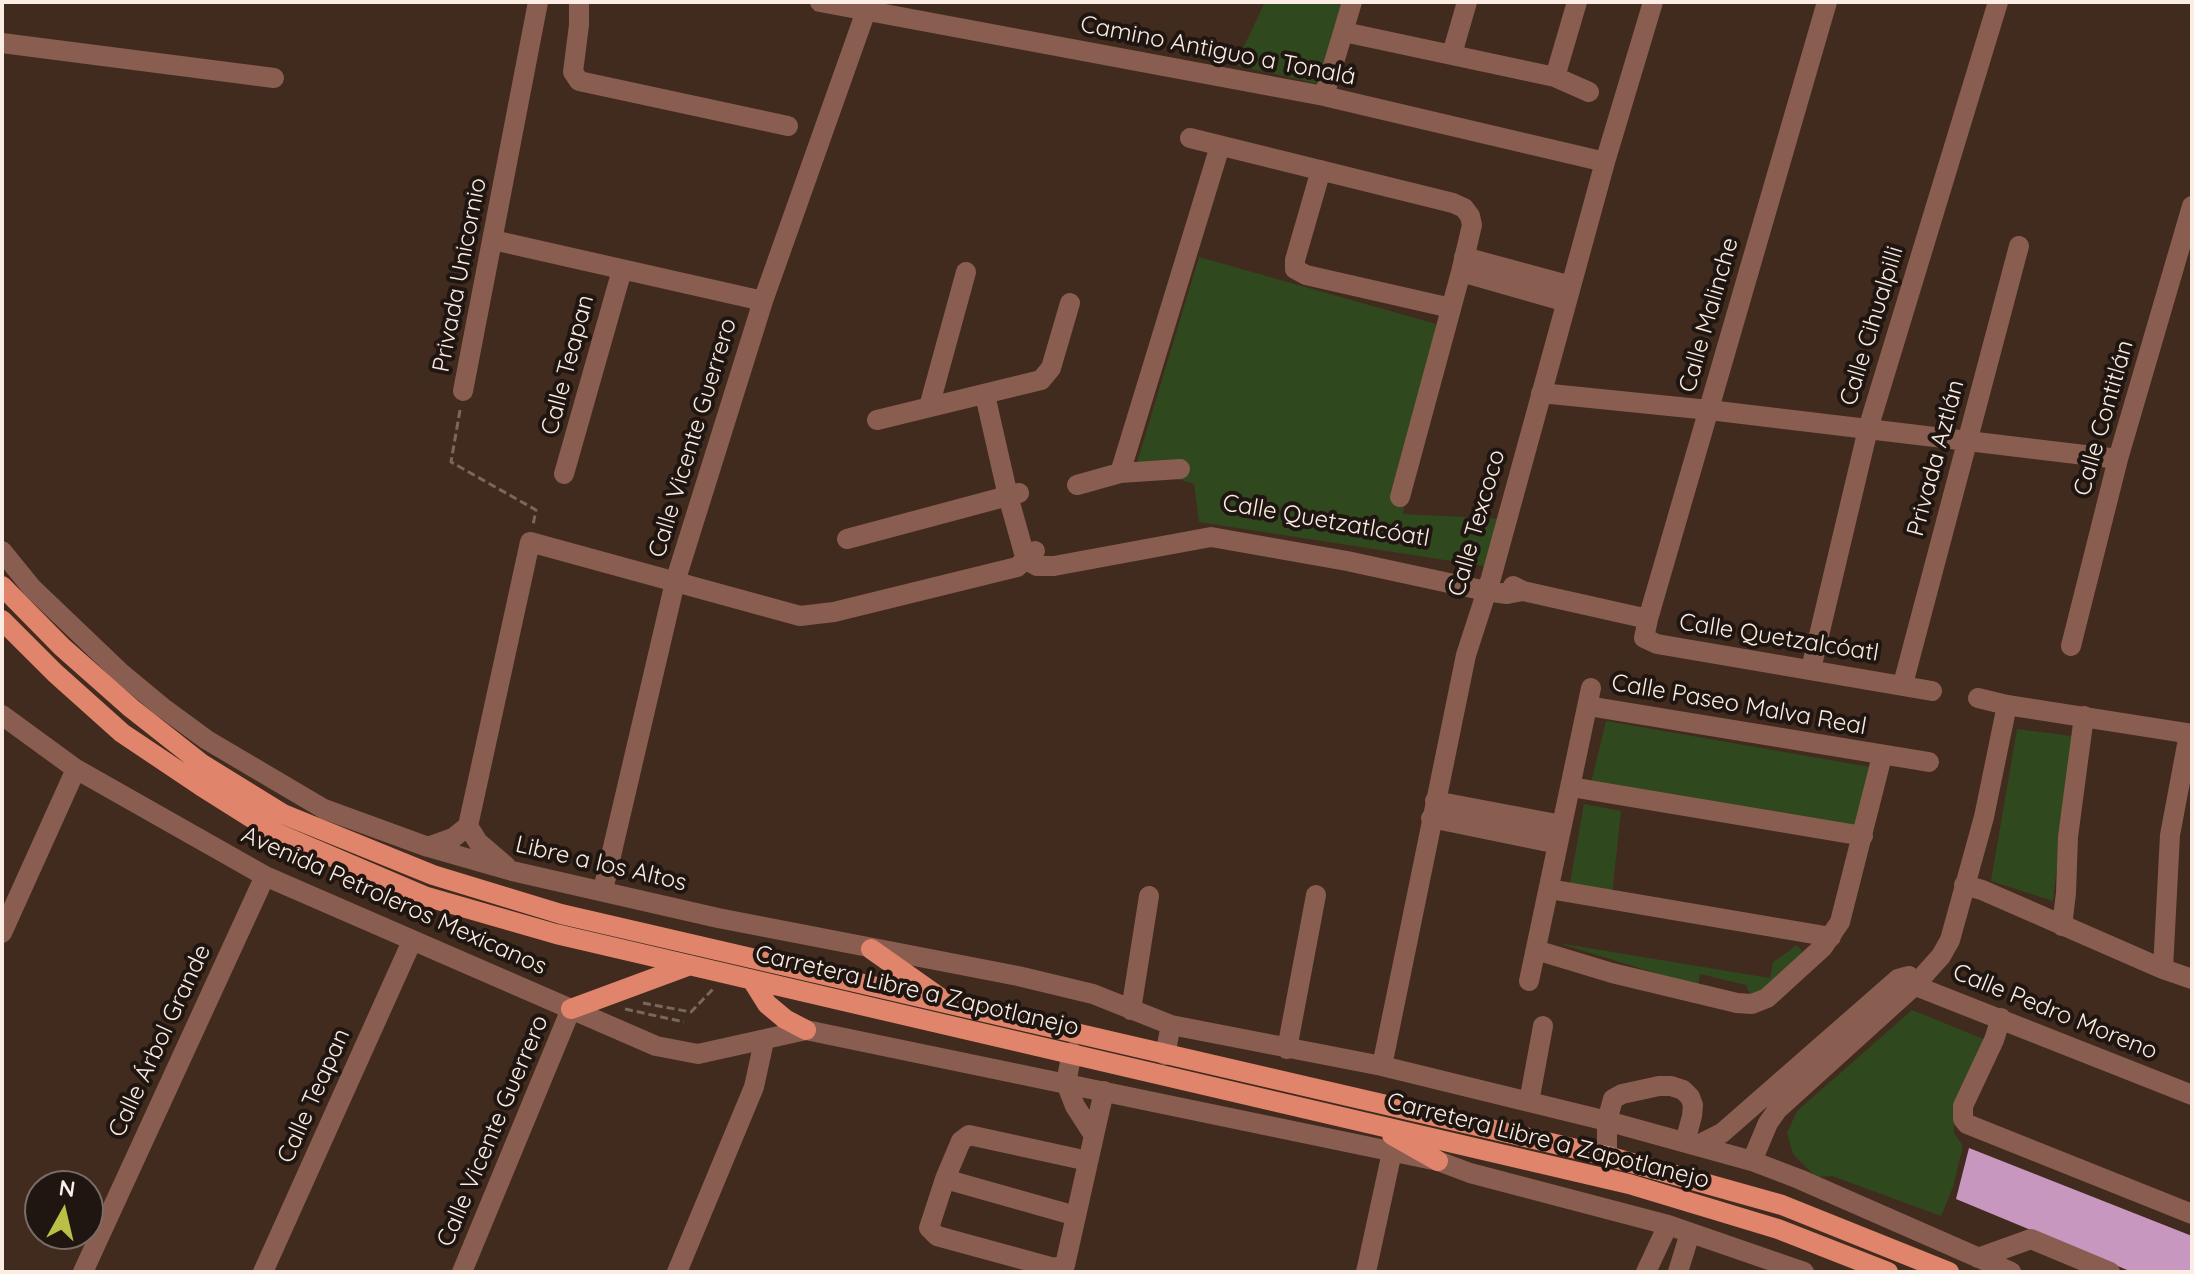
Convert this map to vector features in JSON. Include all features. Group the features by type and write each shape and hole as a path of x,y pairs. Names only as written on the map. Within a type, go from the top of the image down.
{"main road":[{"name":"Carretera Libre a Zapotlanejo","path":"2,586 73,657 202,764 283,814 321,818 433,875 561,914 1607,1156 1782,1205 1949,1272"},
{"name":"Carretera Libre a Zapotlanejo","path":"2,620 122,733 274,832 424,896 556,934 1629,1184 1778,1229 1888,1272"},
{"path":"871,949 948,1004"},
{"path":"571,1009 690,965"},
{"path":"752,980 767,1004 785,1019 806,1030"},
{"path":"1372,1123 1438,1161"}],"street":[{"name":"Privada Unicornio","path":"463,391 538,2"},
{"path":"579,2 573,72 579,81 788,126"},
{"name":"Camino Antiguo a Tonalá","path":"820,2 1324,96 1605,162"},
{"path":"1324,96 1352,2"},
{"path":"1452,54 1467,2"},
{"path":"1555,77 1577,2"},
{"name":"Calle Texcoco","path":"1382,1066 1466,655 1489,584 1605,162 1653,2"},
{"name":"Calle Malinche","path":"1647,641 1644,633 1827,2"},
{"name":"Calle Cihualpilli","path":"1811,669 1868,429 1998,2"},
{"name":"Calle Vicente Guerrero","path":"603,890 675,582 763,301 866,11"},
{"path":"1344,32 1555,77 1589,92"},
{"path":"2,43 274,78"},
{"path":"1190,138 1453,203 1464,208 1470,216 1472,225 1400,497"},
{"path":"1120,473 1220,146"},
{"path":"1321,170 1295,269 1306,275 1451,308"},
{"name":"Calle Contitlán","path":"2071,646 2118,459 2192,206"},
{"path":"493,240 763,301"},
{"name":"Privada Aztlán","path":"1903,684 2019,246"},
{"path":"1462,265 1568,294"},
{"name":"Calle Teapan","path":"564,474 622,270"},
{"path":"929,407 966,272"},
{"path":"877,420 1033,383 1047,375 1070,303"},
{"path":"1541,393 2118,459"},
{"path":"991,394 1031,556"},
{"path":"1077,485 1120,473 1180,469"},
{"path":"847,539 1014,495"},
{"name":"Calle Quetzatlcóatl","path":"468,826 530,542 773,611 811,615 1017,567 1031,556 1056,555 1211,527 1363,552 1648,619"},
{"name":"Libre a los Altos","path":"2,551 32,588 121,673 207,740 321,818 512,871 718,918 1018,976 1093,994 1131,1010"},
{"name":"Calle Quetzalcóatl","path":"1647,641 1932,691"},
{"name":"Calle Paseo Malva Real","path":"1529,981 1590,697 1882,756 1929,762"},
{"path":"1978,698 2191,734 2170,835 2163,969"},
{"path":"1752,1161 1762,1134 1778,1109 1950,940 1984,817 2007,705"},
{"name":"Avenida Petroleros Mexicanos","path":"2,715 76,769 265,876 656,1046 698,1054 764,1041"},
{"path":"2062,926 2070,821 2084,716"},
{"name":"Calle Paseo Malva Real","path":"1536,950 1612,973 1744,1004 1767,998 1831,937 1840,922 1882,756"},
{"path":"2,933 76,769"},
{"path":"1571,787 1863,836"},
{"path":"1433,810 1560,834"},
{"path":"428,847 453,838 468,826 478,842 512,871"},
{"name":"Calle Árbol Grande","path":"83,1272 265,876"},
{"path":"1964,885 2192,979"},
{"path":"1549,889 1831,937"},
{"path":"1287,1049 1316,895"},
{"path":"1131,1010 1149,896"},
{"path":"707,948 718,918"},
{"name":"Calle Teapan","path":"263,1272 412,941"},
{"path":"1607,1156 1607,1121 1613,1099 1622,1094 1671,1086 1683,1090 1693,1105 1692,1144 1722,1133 1913,978"},
{"name":"Calle Pedro Moreno","path":"1913,978 2001,1018 2192,1095"},
{"name":"Calle Vicente Guerrero","path":"462,1272 571,1009"},
{"name":"Carretera Libre a Zapotlanejo","path":"1131,1010 1171,1025 1382,1066 1607,1121 1752,1161 2011,1272"},
{"path":"2001,1018 1963,1106 1963,1119 1967,1124 2192,1214"},
{"path":"1165,1055 1171,1025"},
{"path":"1529,1102 1543,1026"},
{"path":"677,1272 754,1087 764,1041 806,1030"},
{"name":"Carretera Libre a Zapotlanejo","path":"806,1030 1438,1161 1470,1173 1668,1225 1804,1272"},
{"path":"1072,1052 1066,1083 1075,1106 1093,1134"},
{"path":"1088,1161 969,1135 961,1141 929,1228 937,1236 1060,1268 1068,1260 1104,1091"},
{"path":"1366,1272 1392,1152"},
{"path":"945,1179 1076,1216"},
{"path":"1646,1272 1668,1225"},
{"path":"1888,1272 1907,1227"},
{"path":"1678,1272 1690,1233"},
{"path":"1978,1258 2031,1239 2110,1272"}],"path":[{"name":"Privada Unicornio","path":"463,391 451,462 536,510"}],"green space":[{"path":"1265,2 1343,2 1318,84 1235,65"},
{"path":"1199,257 1436,324 1403,514 1505,519 1490,567 1199,522 1194,484 1136,466"},
{"path":"1606,721 1876,768 1861,832 1591,783"},
{"path":"2017,729 2072,736 2053,901 1991,881"},
{"path":"1584,804 1621,811 1612,895 1569,889"},
{"path":"1558,943 1770,978 1773,962 1797,945 1805,955 1752,999 1746,985 1700,974 1698,986"},
{"path":"1912,1010 1986,1040 1954,1115 1954,1133 1963,1146 1953,1187 1941,1216 1832,1176 1816,1177 1793,1154 1787,1133 1797,1111"}],"building":[{"path":"1969,1148 2192,1236 2192,1272 2132,1272 1956,1199"}]}
